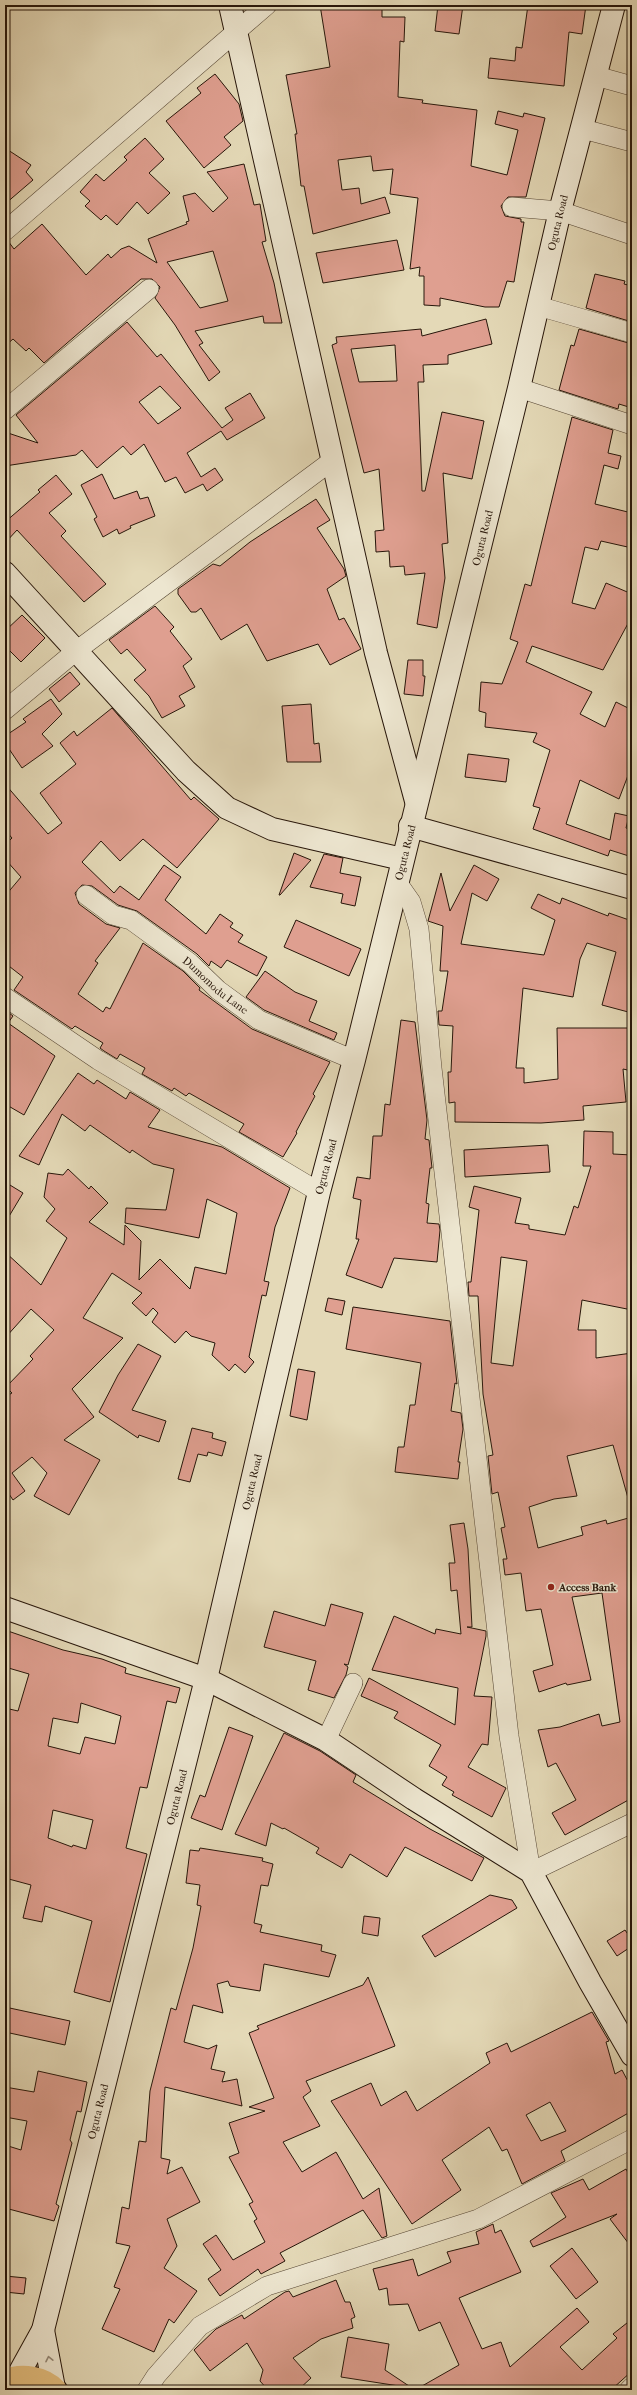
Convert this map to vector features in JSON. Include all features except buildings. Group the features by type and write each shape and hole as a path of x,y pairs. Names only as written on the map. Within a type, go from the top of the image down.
{"main road":[{"path":"11,2379 31,2377 43,2381 55,2389"}],"street":[{"path":"230,5 234,31 376,653 416,802"},
{"path":"5,231 234,31 267,5"},
{"name":"Oguta Road","path":"43,2330 206,1679 319,1192 354,1060 410,826 519,388 560,211 583,129 614,5"},
{"path":"596,76 632,86"},
{"path":"583,129 632,142"},
{"path":"512,207 560,211 632,235"},
{"path":"5,410 149,289"},
{"path":"538,306 632,333"},
{"path":"519,388 632,425"},
{"path":"5,710 76,651 333,460"},
{"path":"5,573 186,771 227,808 272,829 402,859"},
{"path":"410,826 632,888"},
{"path":"397,882 411,902 419,929 432,1068 509,1736 531,1872 590,1982 632,2054"},
{"name":"Dumomodu Lane","path":"86,895 113,915 131,920 184,959 218,990 259,1020 354,1060"},
{"path":"5,997 98,1060 319,1192"},
{"path":"5,1608 206,1679 326,1740 414,1799 531,1872"},
{"path":"326,1740 353,1683"},
{"path":"531,1872 632,1823"},
{"path":"147,2390 156,2376 200,2326 267,2286 478,2219 632,2138"},
{"path":"11,2379 43,2330"},
{"path":"43,2330 55,2389"},
{"path":"629,2390 632,2387"}],"place":[{"name":"Access Bank","path":"551,1587"}]}
